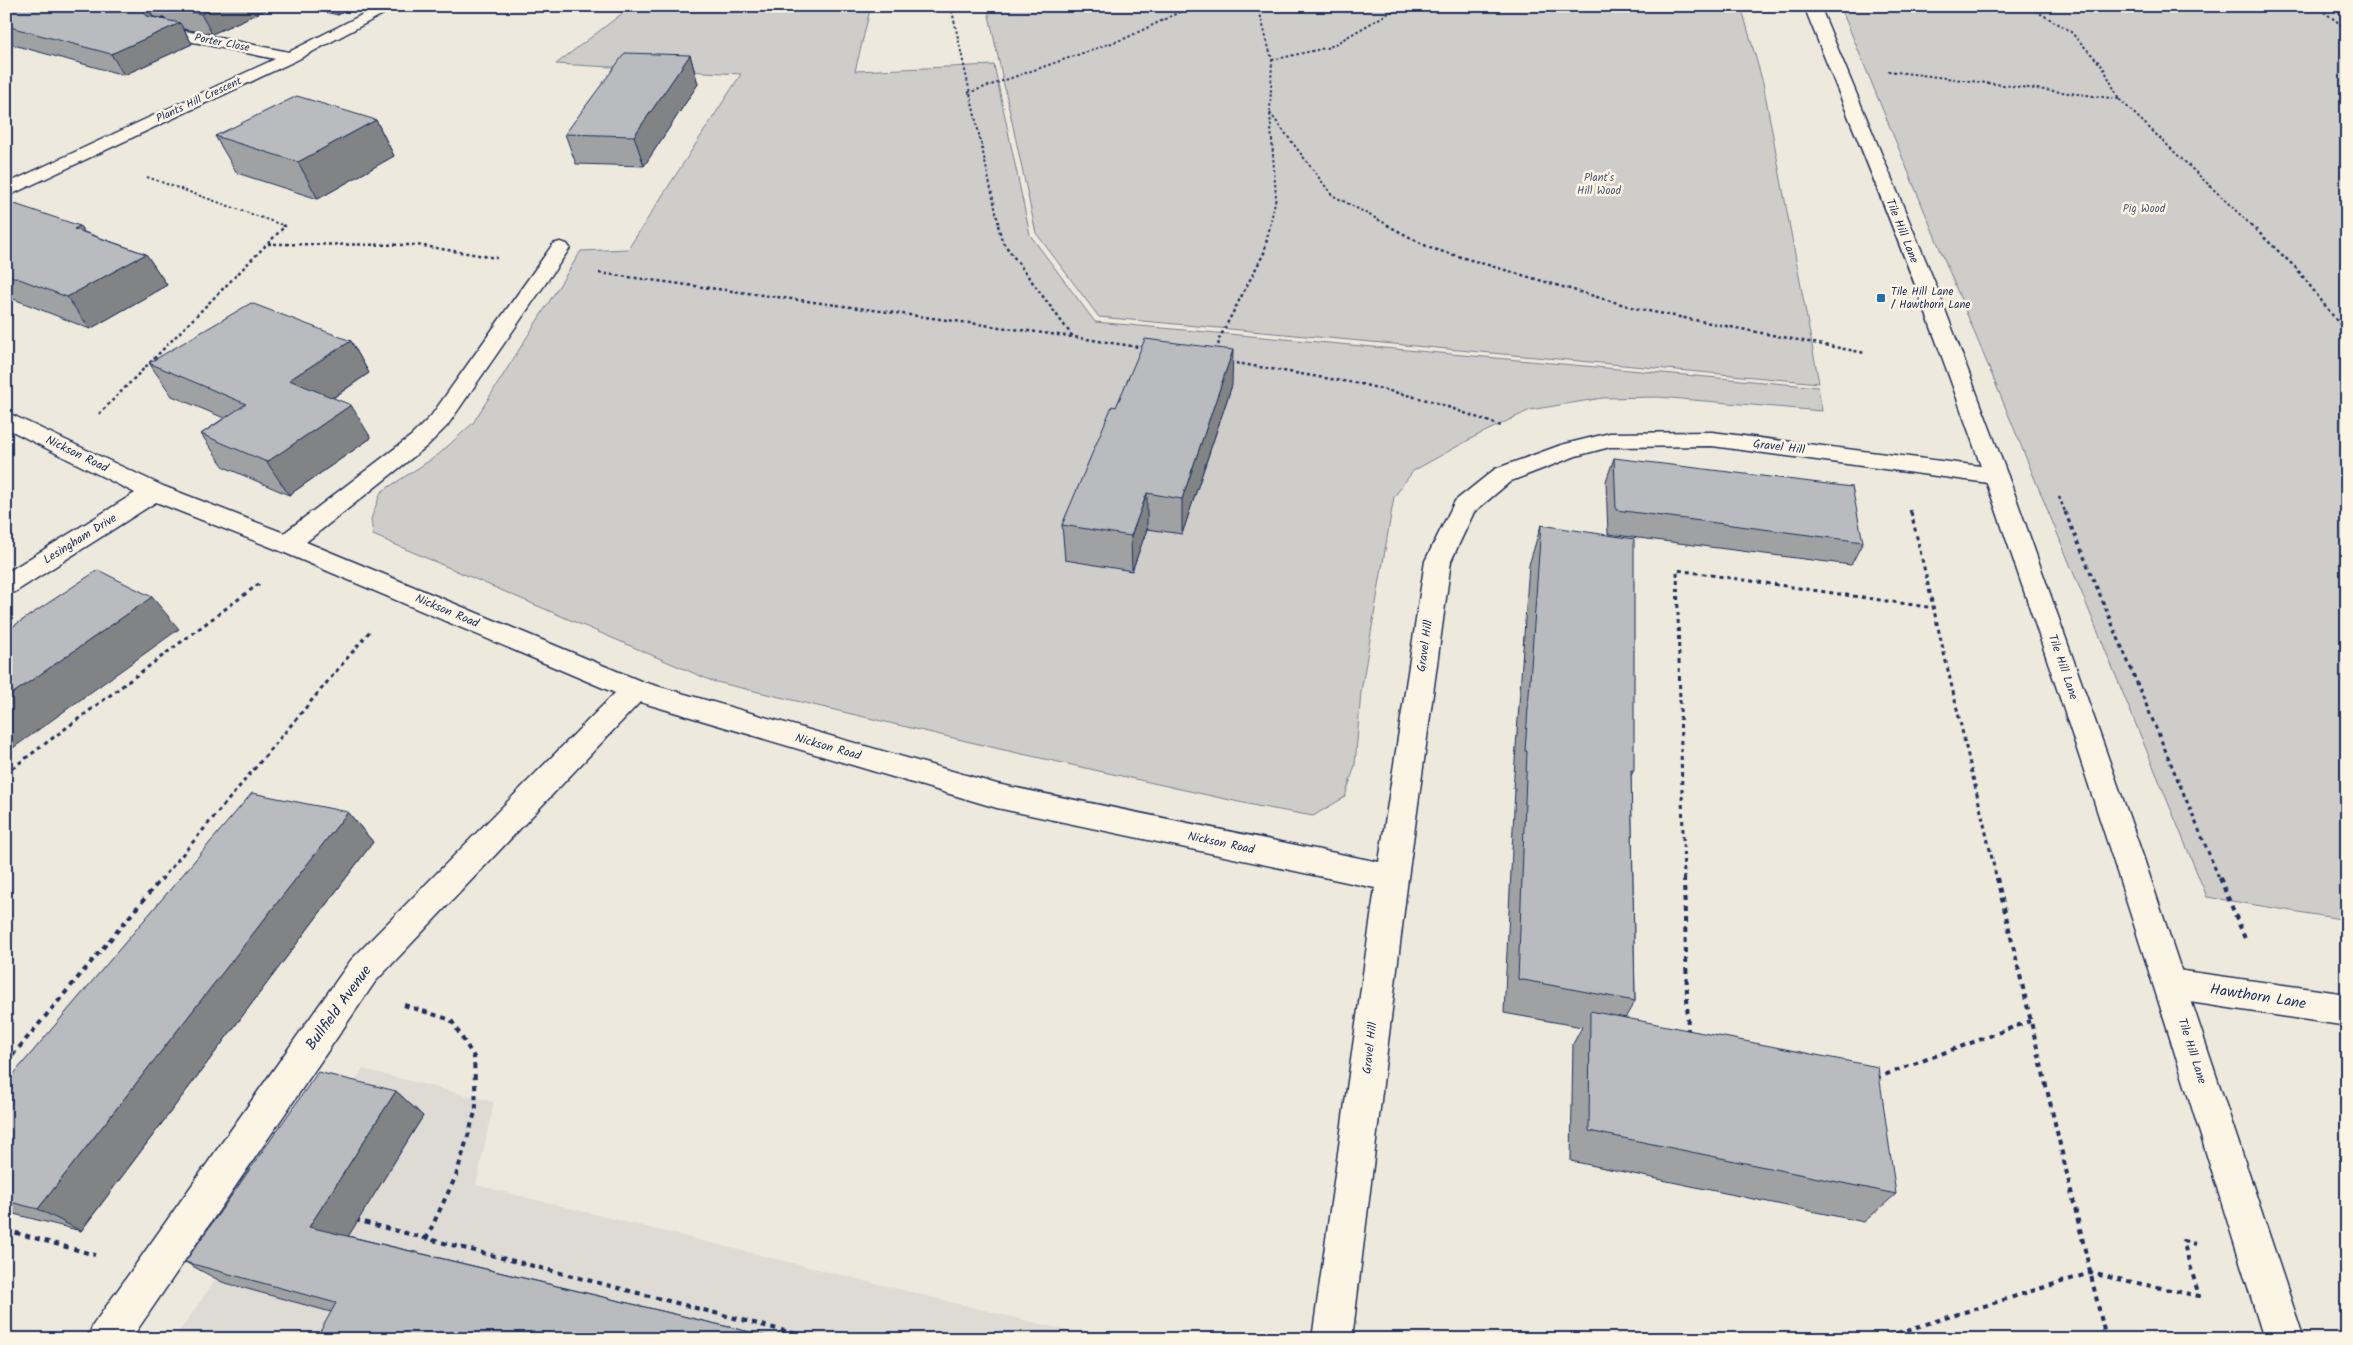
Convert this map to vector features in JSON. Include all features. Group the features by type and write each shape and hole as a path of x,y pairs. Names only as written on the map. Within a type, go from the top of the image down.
{"street":[{"name":"Plants Hill Crescent","path":"6,191 291,57 391,6"},
{"name":"Tile Hill Lane","path":"1812,6 1954,362 1996,476 2170,984 2284,1339"},
{"name":"Porter Close","path":"158,22 166,32 291,57"},
{"path":"294,547 419,441 439,421 560,248"},
{"name":"Nickson Road","path":"6,419 154,492 294,547 635,690 997,796 1392,878"},
{"name":"Gravel Hill","path":"1332,1339 1392,878 1438,560 1464,506 1503,475 1570,450 1610,440 1712,439 1996,476"},
{"name":"Lesingham Drive","path":"6,585 154,492"},
{"name":"Bullfield Avenue","path":"107,1339 349,991 370,964 635,690"},
{"name":"Hawthorn Lane","path":"2170,984 2347,1010"}],"path":[{"path":"951,6 968,93 1002,241 1073,337"},
{"path":"968,93 1126,38 1192,6"},
{"path":"1258,6 1272,60 1270,113 1276,196 1264,253 1218,341 1222,360 1361,384 1431,401 1570,450"},
{"path":"1272,60 1330,47 1401,6"},
{"path":"2027,6 2069,30 2103,67 2119,99 2297,269 2347,334"},
{"path":"2316,6 2347,28"},
{"path":"1885,70 2119,99"},
{"path":"1270,113 1332,195 1430,248 1638,309 1865,353"},
{"path":"50,441 98,415 285,226 147,177"},
{"path":"268,244 418,245 547,266 1073,337 1147,349"},
{"path":"1898,463 1934,608 2106,1339"},
{"path":"6,773 294,547"},
{"path":"1688,1039 1676,570 1934,608"},
{"path":"6,1063 402,592"},
{"path":"349,991 397,1003 451,1020 474,1057 476,1109 456,1176 426,1239"},
{"path":"1869,1080 2030,1022"},
{"path":"349,1219 816,1339"},
{"path":"6,1230 154,1272"},
{"path":"1878,1339 2090,1273 2199,1296 2183,1242 2258,1256"}],"shaded area":[{"path":"363,1069 494,1102 476,1185 1101,1339 174,1339"}],"green space":[{"path":"632,6 871,6 855,71 994,65 1030,235 1095,322 1818,387 1822,411 1658,397 1602,398 1530,410 1476,436 1413,471 1394,497 1361,692 1355,765 1345,797 1313,816 1257,806 1004,750 712,681 373,535 371,519 381,492 438,455 473,423 581,251 628,249 741,74 556,64"},
{"name":"Plant's Hill Wood","path":"987,6 1741,6 1763,83 1819,383 1099,317 1036,233"},
{"name":"Pig Wood","path":"1840,6 2347,6 2347,920 2207,897"}],"building":[{"path":"6,6 140,6 147,16 180,23 111,54 6,26"},
{"path":"161,6 219,6 201,14"},
{"path":"625,53 690,55 634,136 565,134"},
{"path":"297,96 376,120 298,162 215,136"},
{"path":"6,201 80,226 74,229 146,254 67,297 6,274"},
{"path":"251,303 351,341 289,380 351,405 267,462 201,434 246,404 149,363"},
{"path":"1145,339 1233,350 1182,499 1147,493 1131,536 1062,525 1112,406 1116,407"},
{"path":"1614,458 1852,487 1863,542 1616,510"},
{"path":"1541,525 1634,539 1634,770 1631,770 1635,1001 1518,979 1527,751 1525,751"},
{"path":"98,570 152,597 6,698 6,631"},
{"path":"252,793 348,812 38,1209 6,1201 6,1083"},
{"path":"1590,1011 1878,1067 1896,1194 1589,1131"},
{"path":"318,1072 396,1091 309,1227 779,1339 316,1339 336,1303 185,1262"}],"place":[{"name":"Tile Hill Lane / Hawthorn Lane","path":"1881,298"}]}
